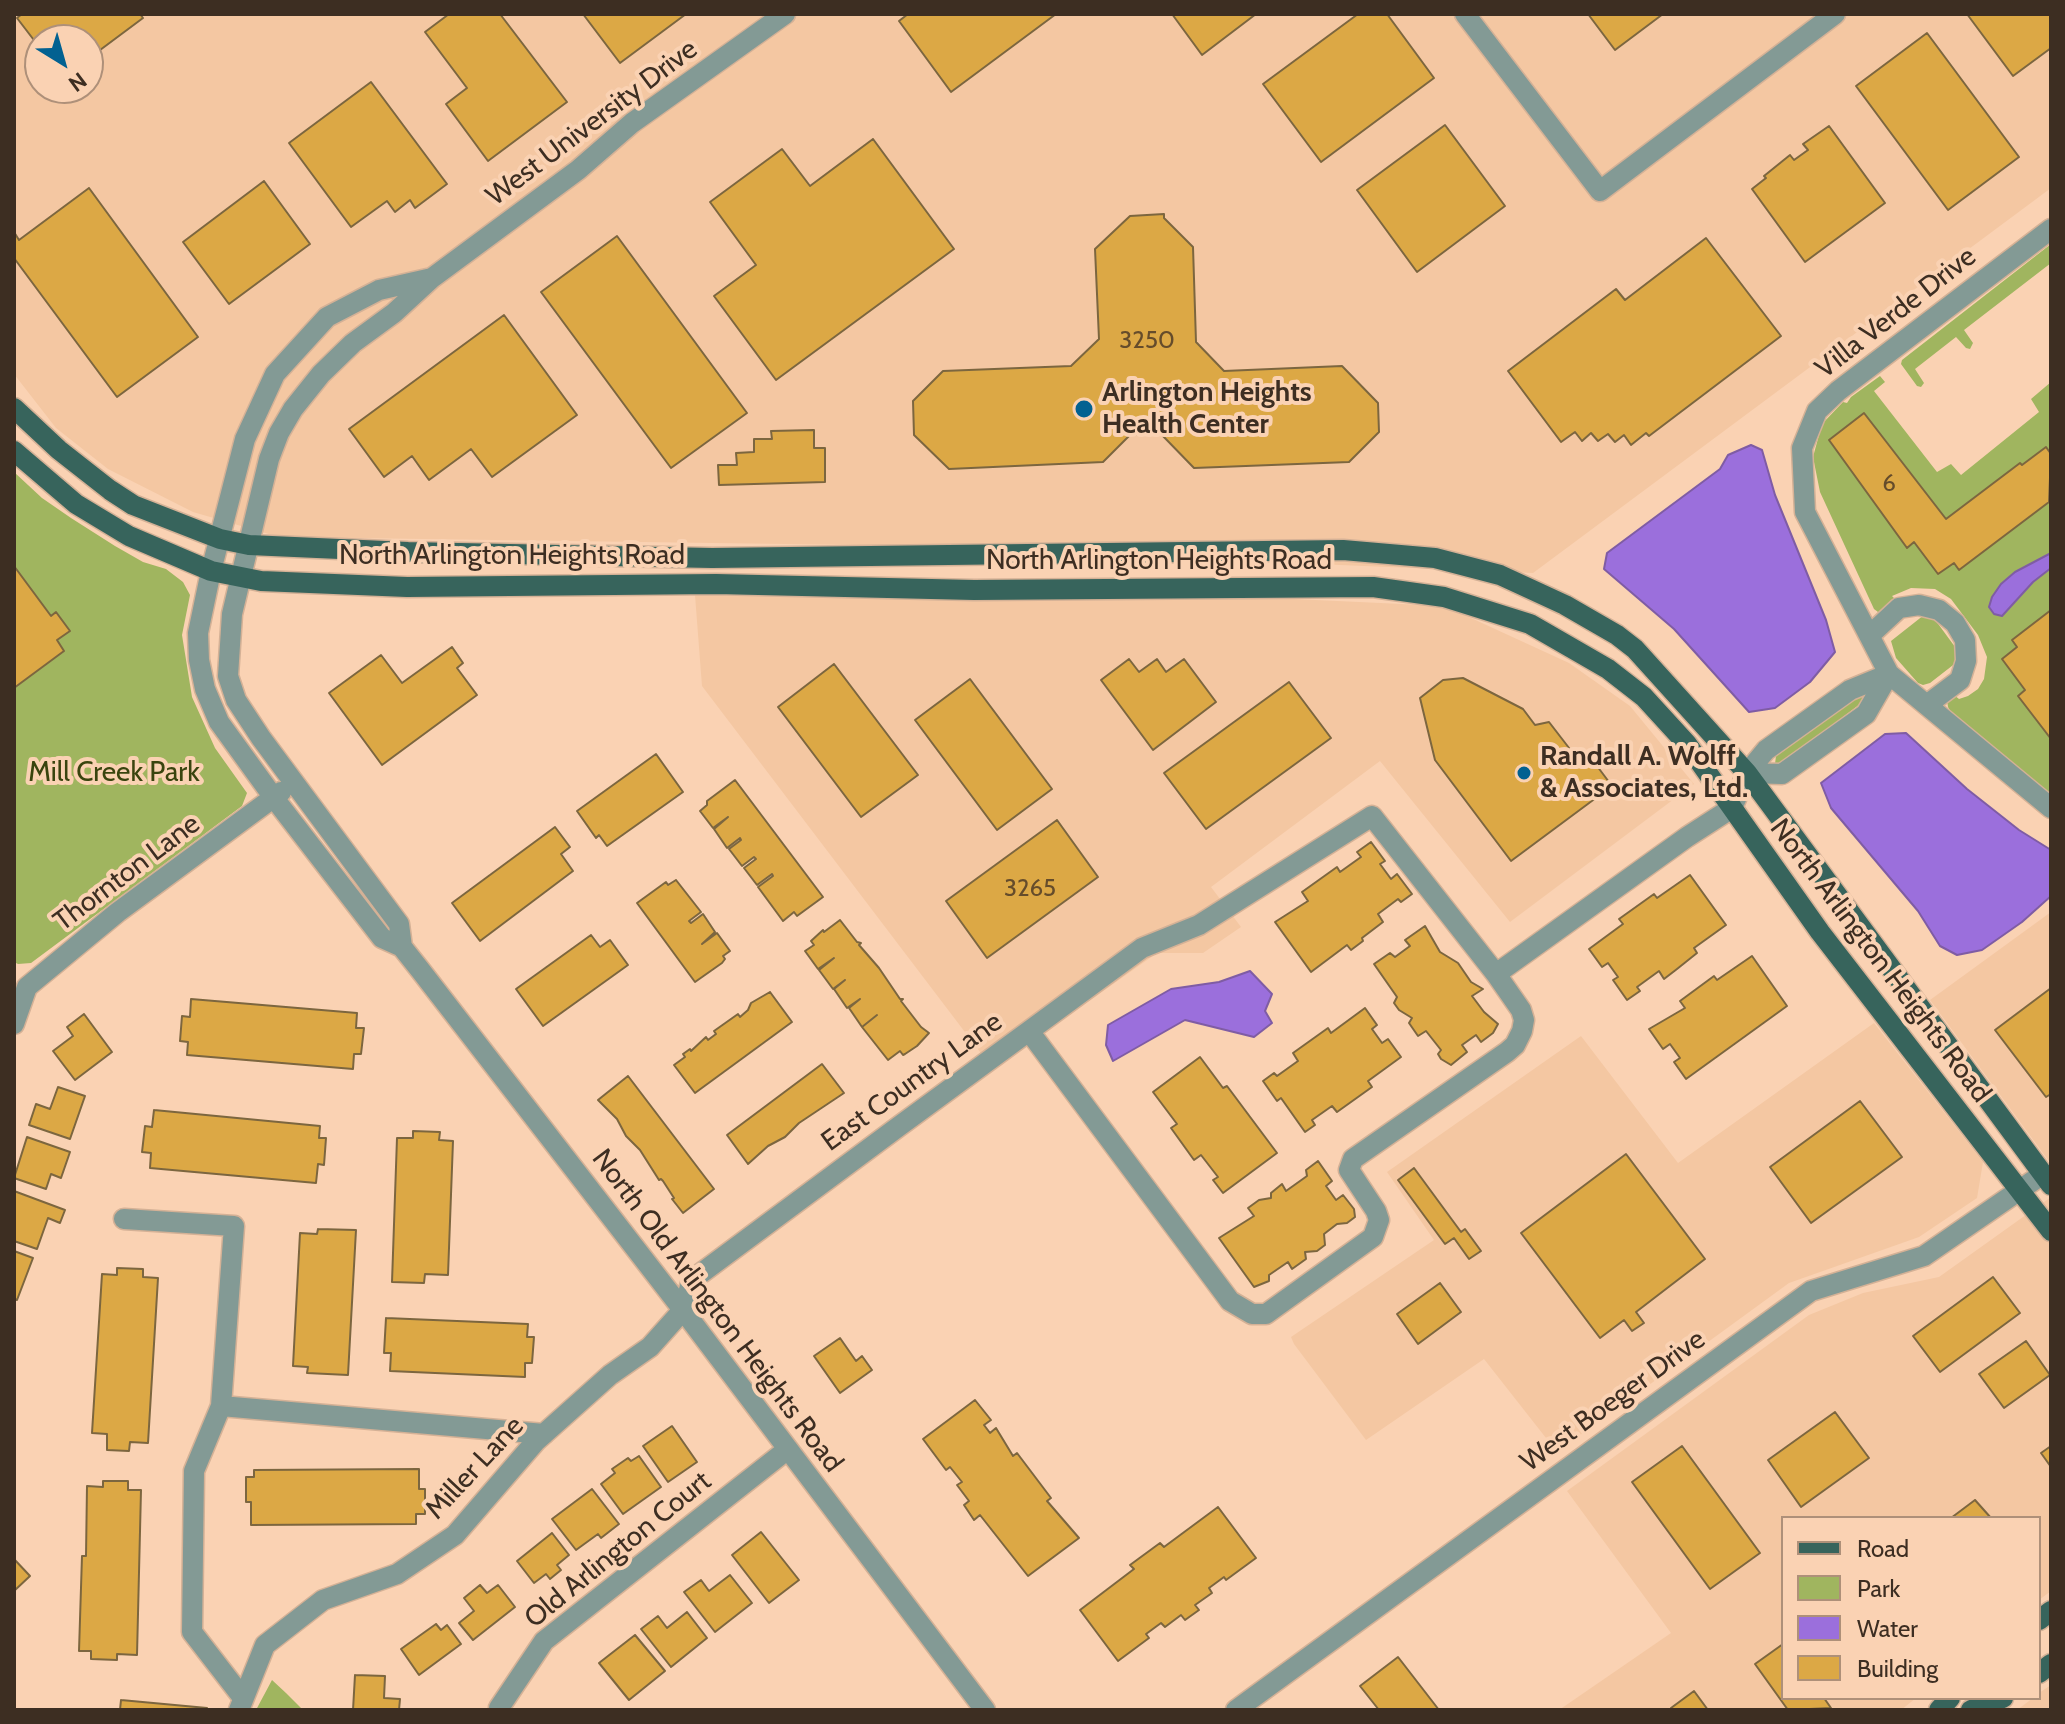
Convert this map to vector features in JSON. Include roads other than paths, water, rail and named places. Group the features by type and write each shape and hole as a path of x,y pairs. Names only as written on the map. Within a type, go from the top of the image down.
{"main road":[{"name":"North Arlington Heights Road","path":"14,408 37,432 133,505 220,539 249,545 408,552 712,558 1383,551 1435,558 1500,575 1565,605 1635,649 1747,773 2047,1179"},
{"name":"North Arlington Heights Road","path":"14,451 76,504 129,536 211,571 241,579 407,587 730,584 974,590 1373,587 1444,597 1530,624 1608,669 1644,697 1687,744 1820,932 2051,1231"},
{"path":"1971,1710 1998,1700"}],"street":[{"path":"1465,14 1600,191 1835,14"},
{"name":"West University Drive","path":"249,545 269,459 279,433 293,409 321,374 353,343 394,313 432,278 578,170 632,123 773,18"},
{"name":"Villa Verde Drive","path":"2051,229 1838,391 1817,411 1802,448 1805,512 1889,674 2051,808"},
{"name":"North Old Arlington Heights Road","path":"432,278 379,290 327,317 275,374 245,439 211,571 198,633 205,689 219,722 274,798 382,938 402,947 683,1310 985,1710"},
{"name":"North Old Arlington Heights Road","path":"249,545 232,614 228,676 236,700 399,924 402,947"},
{"path":"1870,635 1899,608 1919,605 1939,610 1955,623 1965,640 1966,661 1960,680 1928,704"},
{"path":"1029,1031 1230,1301 1252,1314 1266,1314 1373,1237 1379,1220 1349,1170 1353,1159 1515,1045 1524,1020 1521,1010 1496,974 1732,808 1747,773 1766,750 1850,690 1889,674"},
{"path":"1747,773 1782,774 1866,714 1889,674"},
{"name":"Thornton Lane","path":"14,1024 21,982 294,782"},
{"name":"East Country Lane","path":"683,1310 692,1280 1142,948 1199,925 1372,816 1496,974"},
{"name":"West Boeger Drive","path":"1236,1710 1811,1291 1924,1256 2019,1192 2047,1179"},
{"path":"124,1219 234,1226 221,1406 194,1471 192,1632 241,1704"},
{"name":"Miller Lane","path":"241,1704 265,1645 323,1600 397,1574 455,1535 544,1434 610,1375 650,1347 683,1310"},
{"path":"221,1406 544,1434"},
{"name":"Old Arlington Court","path":"499,1708 544,1641 788,1449"}],"water":[{"path":"1751,445 1762,450 1775,495 1826,620 1835,652 1810,682 1775,708 1749,712 1674,629 1604,569 1607,553 1720,469 1728,455"},
{"path":"2051,553 2051,568 2033,582 2002,616 1994,614 1989,607 2001,584 2015,572"},
{"path":"1906,733 1967,789 2019,830 2051,850 2051,896 2022,922 1982,950 1957,955 1940,946 1918,911 1831,808 1821,783 1885,734"},
{"path":"1250,971 1272,994 1265,1011 1272,1023 1254,1037 1185,1020 1113,1061 1106,1045 1108,1025 1171,989 1219,982"}],"place":[{"name":"Arlington Heights Health Center","path":"1084,409"},
{"name":"Randall A. Wolff & Associates, Ltd.","path":"1524,773"}],"park label":[{"name":"Mill Creek Park","path":"114,773"}]}
